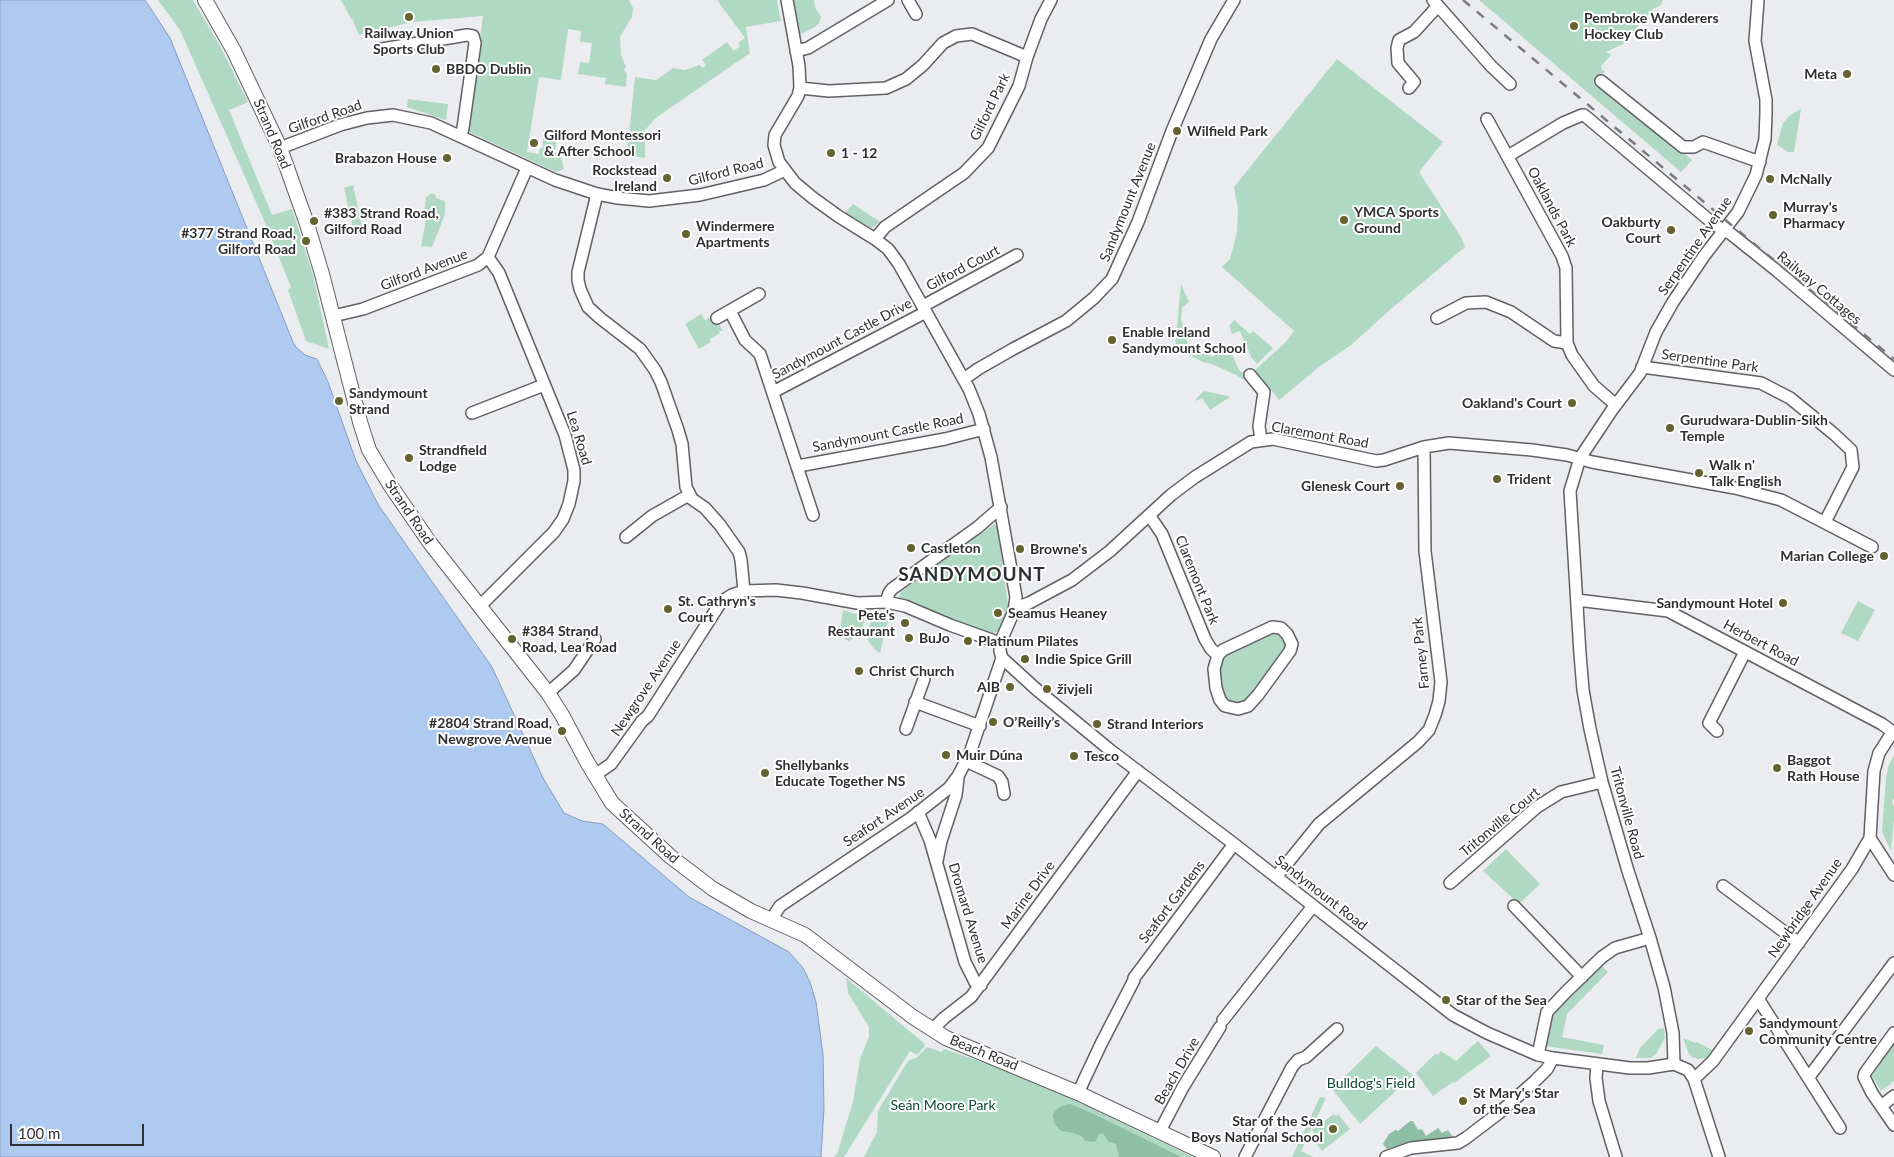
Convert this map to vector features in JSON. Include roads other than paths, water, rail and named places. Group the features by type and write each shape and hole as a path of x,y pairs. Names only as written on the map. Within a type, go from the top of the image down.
{"main road":[{"name":"Strand Road","path":"205,0 234,51 280,148 307,224 360,422 369,450 386,479 418,527 548,693 612,803 675,861 750,912 772,920"},
{"name":"Beach Road","path":"772,920 805,935 912,1017 956,1043 1078,1093 1214,1157"}],"street":[{"path":"785,170 774,145 775,135 798,96 801,77 787,0"},
{"path":"796,51 808,48 888,0"},
{"path":"908,0 916,14"},
{"name":"Gilford Park","path":"875,239 885,228 964,173 988,148 1016,94 1041,19 1051,0"},
{"name":"Serpentine Avenue","path":"1580,458 1635,380 1656,332 1673,302 1741,208 1760,162 1765,139 1766,100 1755,40 1758,0"},
{"name":"Sandymount Avenue","path":"964,380 978,369 1066,321 1094,298 1112,279 1138,222 1172,131 1228,2"},
{"path":"1409,88 1414,82 1398,63 1396,48 1399,40 1414,32 1435,4 1510,84"},
{"path":"800,88 829,91 886,88 906,79 924,65 942,43 956,36 972,34 1027,57"},
{"path":"382,49 467,35 473,36 475,43 464,128 461,136"},
{"path":"1601,81 1683,147 1694,147 1703,142 1760,162"},
{"name":"Gilford Road","path":"280,148 340,125 390,115 416,119 461,136 527,168 597,194 634,200 673,199 700,195 754,182 785,170 795,183 813,198 888,249 964,380 984,429 1001,507 1016,606"},
{"path":"1508,156 1563,124 1584,115 1683,199 1724,230"},
{"name":"Oaklands Park","path":"1487,119 1562,256 1566,268 1567,344 1578,365 1591,382 1616,405"},
{"name":"Gilford Avenue","path":"333,316 363,309 478,265 488,257 527,168"},
{"path":"597,194 578,272 580,289 588,307 640,350 655,370 661,382 682,444 684,478 689,496 711,514 739,552 742,560 744,591"},
{"name":"Railway Cottages","path":"1724,230 1776,270 1894,370"},
{"name":"Gilford Court","path":"924,309 1017,255"},
{"name":"Lea Road","path":"479,607 554,532 563,518 571,498 574,481 571,455 565,435 499,274 488,257"},
{"path":"716,318 759,294"},
{"path":"1437,318 1466,303 1486,302 1511,312 1554,341 1567,344"},
{"name":"Sandymount Castle Drive","path":"773,392 924,309"},
{"path":"730,311 745,340 760,354 813,515"},
{"name":"Serpentine Park","path":"1642,367 1761,382 1790,398 1834,434 1851,450 1853,466 1826,522"},
{"path":"1250,375 1264,392 1259,426 1260,440"},
{"path":"472,413 544,385"},
{"name":"Sandymount Castle Road","path":"798,466 944,440 984,429"},
{"name":"Claremont Road","path":"1016,606 1021,606 1072,580 1110,551 1171,495 1195,477 1242,447 1260,440 1273,439 1376,461 1392,458 1424,447 1449,443 1532,450 1580,458 1758,493 1782,501 1872,547"},
{"name":"Farney Park","path":"1276,878 1319,824 1417,744 1429,730 1436,712 1441,682 1425,551 1424,447"},
{"name":"Tritonville Road","path":"1580,458 1570,491 1583,690 1602,782 1664,987 1673,1033 1674,1064"},
{"path":"626,537 652,516 689,496"},
{"path":"886,602 892,589 1001,507"},
{"name":"Claremont Park","path":"1149,516 1162,534 1205,639 1218,656"},
{"name":"Newgrove Avenue","path":"595,775 611,764 642,721 648,716 721,602 732,595 744,591 776,590 857,603 886,602 905,606 1000,643"},
{"name":"Herbert Road","path":"1577,600 1668,611 1882,724 1893,733"},
{"path":"1002,658 1000,643 1016,606"},
{"path":"1272,627 1284,630 1292,644 1290,651 1258,695 1248,706 1242,709 1225,706 1220,700 1216,688 1214,669 1218,656 1223,650 1272,627"},
{"path":"548,693 574,670 595,639"},
{"path":"1718,731 1709,723 1745,652"},
{"name":"Sandymount Road","path":"1002,658 1036,689 1110,750 1453,1015 1487,1033 1538,1055 1597,1064 1648,1068 1674,1064"},
{"name":"Seafort Avenue","path":"772,920 780,906 918,812 949,788 966,761 980,726 1002,658"},
{"path":"906,729 924,679"},
{"path":"915,702 980,726"},
{"name":"Newbridge Avenue","path":"1694,1079 1713,1061 1759,1000 1852,869 1870,838 1874,771 1879,753 1893,733"},
{"path":"966,761 998,776 1002,782 1004,794"},
{"name":"Marine Drive","path":"933,1029 971,997 981,985 1138,771"},
{"name":"Dromard Avenue","path":"958,776 956,795 941,841 937,863 965,962 975,982 981,985"},
{"name":"Tritonville Court","path":"1450,883 1537,807 1561,792 1602,782"},
{"path":"918,812 937,863"},
{"path":"1870,838 1894,875"},
{"name":"Seafort Gardens","path":"1078,1093 1134,979 1234,844"},
{"path":"1723,886 1799,943"},
{"name":"Beach Drive","path":"1160,1131 1183,1087 1221,1024 1313,906"},
{"path":"1514,906 1582,977"},
{"path":"1538,1055 1547,1012 1615,948 1650,938"},
{"path":"1808,1077 1894,963"},
{"path":"1759,1000 1840,1128"},
{"path":"1245,1157 1292,1067 1337,1029"},
{"path":"1894,1033 1861,1080 1865,1082 1894,1125"},
{"path":"1386,1157 1411,1148 1458,1143 1498,1113 1535,1081 1548,1069 1553,1058"},
{"path":"1597,1064 1596,1078 1599,1101 1616,1157"},
{"path":"1674,1064 1688,1070 1694,1079 1720,1157"},
{"path":"1881,1106 1894,1096"}],"water":[{"path":"0,0 145,0 170,38 293,342 305,355 317,359 328,382 356,461 379,506 492,667 543,778 564,813 582,821 603,824 689,897 789,952 803,968 810,982 816,1002 823,1055 824,1108 821,1157 0,1157"}],"railway":[{"path":"1463,0 1894,359"}],"place":[{"name":"Railway Union Sports Club","path":"409,17"},
{"name":"Pembroke Wanderers Hockey Club","path":"1574,26"},
{"name":"BBDO Dublin","path":"436,69"},
{"name":"Meta","path":"1847,74"},
{"name":"Wilfield Park","path":"1177,131"},
{"name":"Gilford Montessori & After School","path":"534,143"},
{"name":"1 - 12","path":"831,153"},
{"name":"Brabazon House","path":"447,158"},
{"name":"Rockstead Ireland","path":"667,178"},
{"name":"McNally","path":"1770,179"},
{"name":"Murray's Pharmacy","path":"1773,215"},
{"name":"YMCA Sports Ground","path":"1344,220"},
{"name":"#383 Strand Road, Gilford Road","path":"314,221"},
{"name":"Oakburty Court","path":"1671,230"},
{"name":"Windermere Apartments","path":"686,234"},
{"name":"#377 Strand Road, Gilford Road","path":"306,241"},
{"name":"Enable Ireland Sandymount School","path":"1112,340"},
{"name":"Sandymount Strand","path":"339,401"},
{"name":"Oakland's Court","path":"1572,403"},
{"name":"Gurudwara-Dublin-Sikh Temple","path":"1670,428"},
{"name":"Strandfield Lodge","path":"409,458"},
{"name":"Walk n' Talk English","path":"1699,473"},
{"name":"Trident","path":"1497,479"},
{"name":"Glenesk Court","path":"1400,486"},
{"name":"Castleton","path":"911,548"},
{"name":"Browne's","path":"1020,549"},
{"name":"Marian College","path":"1884,556"},
{"name":"Sandymount Hotel","path":"1783,603"},
{"name":"St. Cathryn's Court","path":"668,609"},
{"name":"Seamus Heaney","path":"998,613"},
{"name":"Pete's Restaurant","path":"905,623"},
{"name":"BuJo","path":"909,638"},
{"name":"#384 Strand Road, Lea Road","path":"512,639"},
{"name":"Platinum Pilates","path":"968,641"},
{"name":"Indie Spice Grill","path":"1025,659"},
{"name":"Christ Church","path":"859,671"},
{"name":"AIB","path":"1010,687"},
{"name":"živjeli","path":"1047,689"},
{"name":"O’Reilly’s","path":"993,722"},
{"name":"Strand Interiors","path":"1097,724"},
{"name":"#2804 Strand Road, Newgrove Avenue","path":"562,731"},
{"name":"Muir Dúna","path":"946,755"},
{"name":"Tesco","path":"1074,756"},
{"name":"Baggot Rath House","path":"1777,768"},
{"name":"Shellybanks Educate Together NS","path":"765,773"},
{"name":"Star of the Sea","path":"1446,1000"},
{"name":"Sandymount Community Centre","path":"1749,1031"},
{"name":"St Mary's Star of the Sea","path":"1463,1101"},
{"name":"Star of the Sea Boys National School","path":"1333,1129"}],"district":[{"name":"SANDYMOUNT","path":"972,575"}],"park label":[{"name":"Bulldog's Field","path":"1371,1083"},
{"name":"Seán Moore Park","path":"943,1105"}]}
